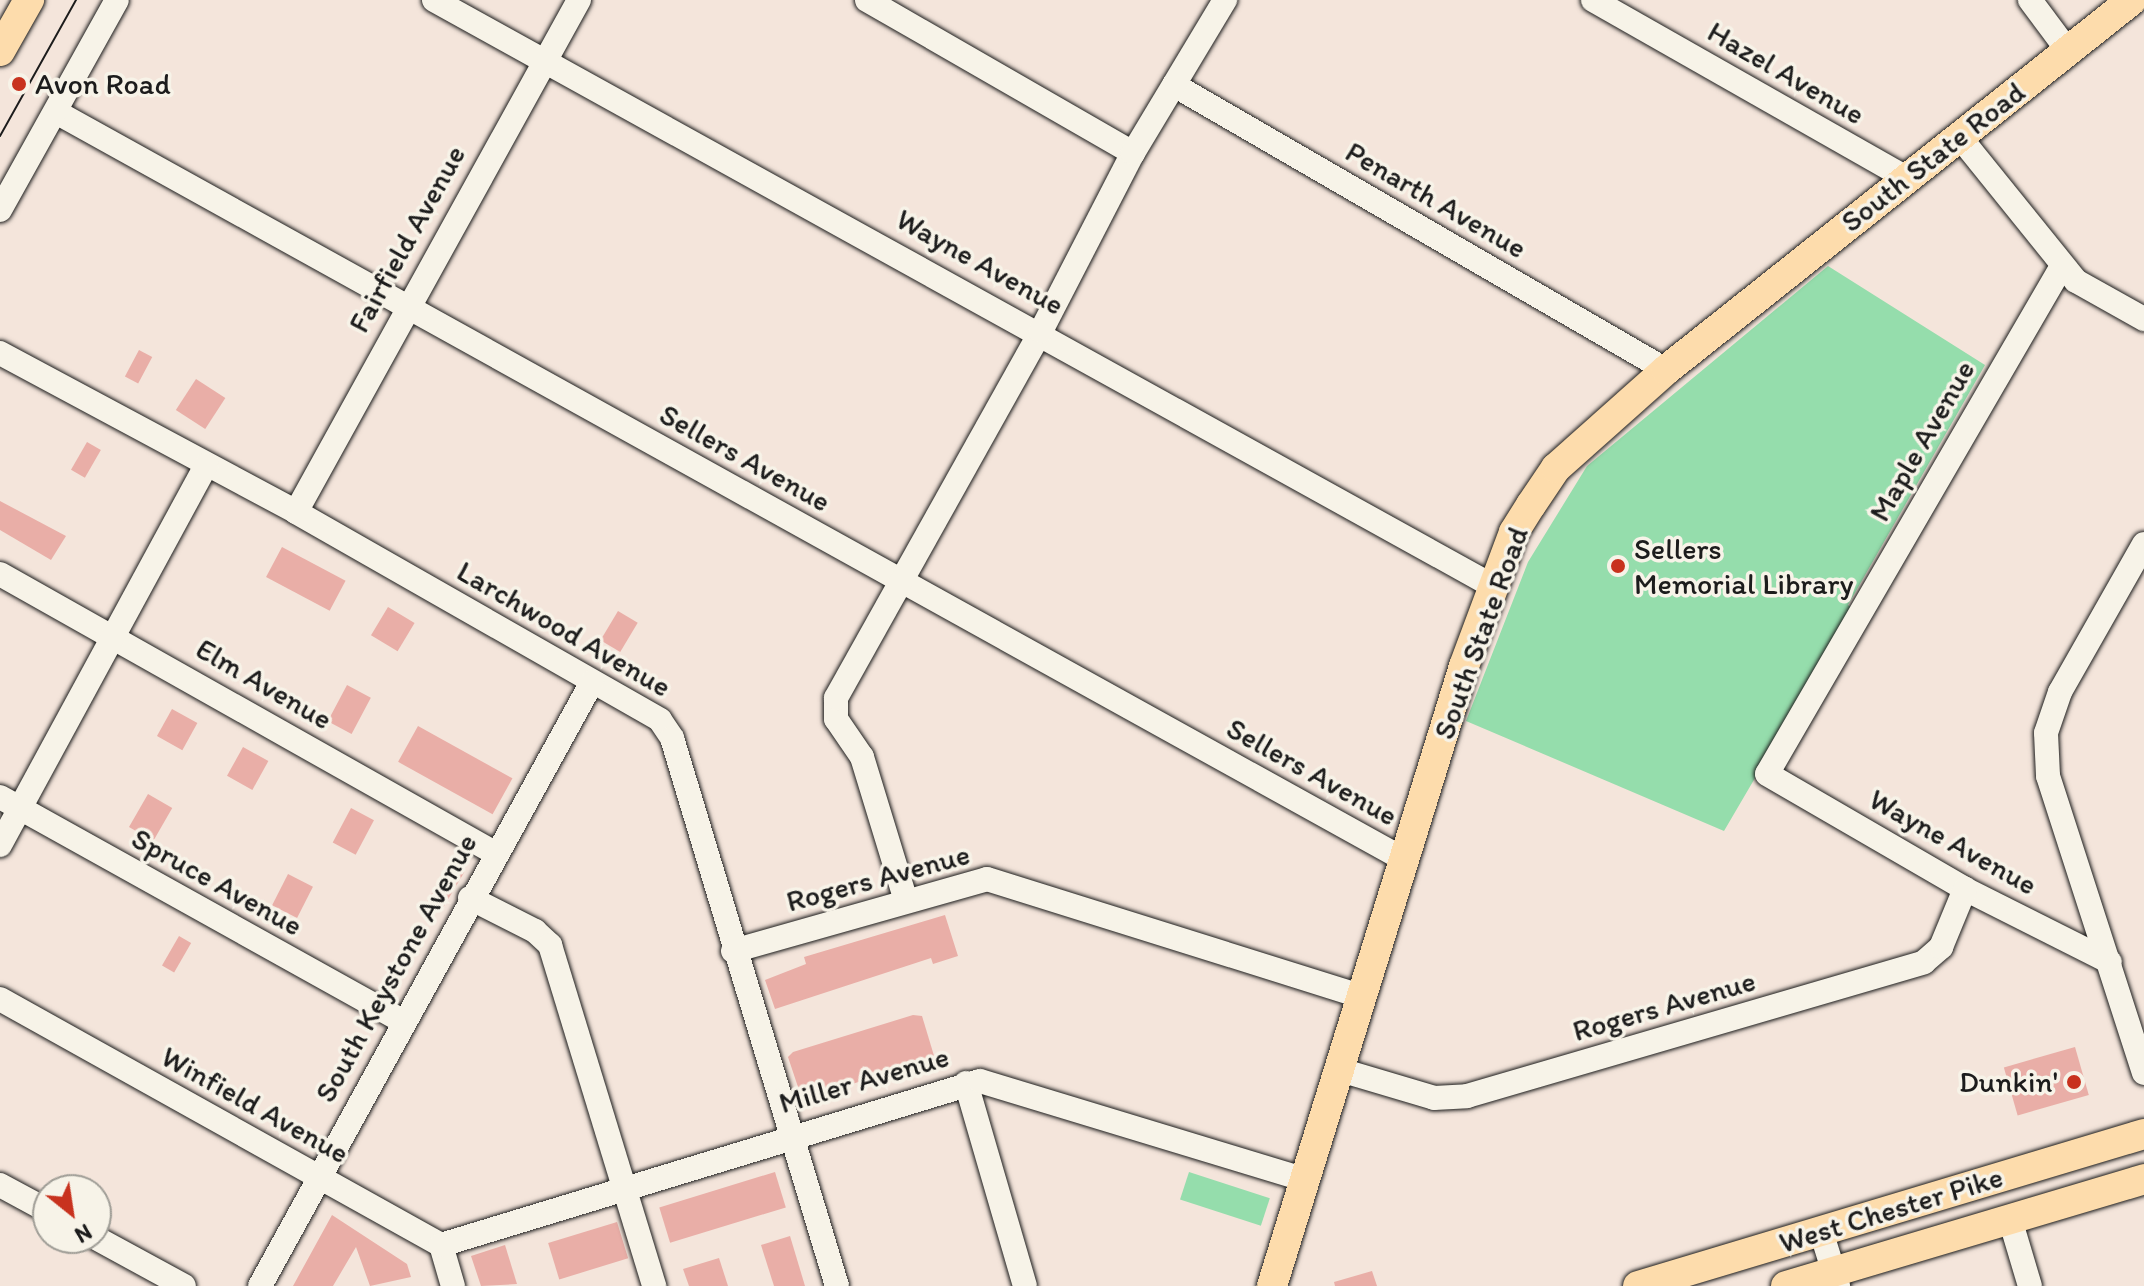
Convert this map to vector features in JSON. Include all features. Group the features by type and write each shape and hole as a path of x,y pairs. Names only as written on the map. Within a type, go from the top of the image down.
{"main road":[{"path":"0,51 29,0"},
{"name":"South State Road","path":"1272,1286 1403,859 1493,586 1514,532 1556,468 1666,370 2132,0"},
{"name":"West Chester Pike","path":"1641,1286 2144,1134"},
{"name":"West Chester Pike","path":"1786,1286 1836,1279 2010,1219 2144,1179"}],"street":[{"path":"0,210 117,0"},
{"name":"Wayne Avenue","path":"434,0 1041,331 1493,586"},
{"name":"Fairfield Avenue","path":"296,512 407,304 579,0"},
{"path":"867,0 1133,153"},
{"name":"Hazel Avenue","path":"1593,0 1906,178"},
{"path":"2030,0 2068,51"},
{"path":"906,901 862,757 836,719 834,705 899,582 1041,331 1133,153 1174,85 1216,3"},
{"name":"Penarth Avenue","path":"1174,85 1666,370"},
{"name":"Sellers Avenue","path":"56,112 1403,859"},
{"path":"1959,136 2076,281 2144,319"},
{"name":"Maple Avenue","path":"1767,774 2062,266"},
{"name":"Larchwood Avenue","path":"0,353 296,512 666,727 837,1286"},
{"path":"0,845 10,802 113,635 206,465"},
{"path":"2144,544 2060,692 2046,733 2048,776 2144,1073"},
{"name":"Elm Avenue","path":"0,574 495,853"},
{"name":"South Keystone Avenue","path":"260,1286 470,898 592,682"},
{"name":"Wayne Avenue","path":"1767,774 1965,889 2110,962"},
{"name":"Spruce Avenue","path":"10,802 404,1022"},
{"name":"Rogers Avenue","path":"733,951 987,879 1360,996"},
{"name":"Rogers Avenue","path":"1337,1069 1434,1098 1481,1093 1924,962 1941,947 1965,889"},
{"path":"470,898 535,931 550,945 654,1286"},
{"name":"Winfield Avenue","path":"0,999 441,1245"},
{"path":"966,1083 1025,1286"},
{"name":"Miller Avenue","path":"441,1245 624,1185 966,1083 995,1083 1305,1180"},
{"path":"0,1185 32,1202"},
{"path":"2010,1219 2030,1286"},
{"path":"1821,1231 1836,1279"},
{"path":"441,1245 453,1286"},
{"path":"112,1247 184,1286"}],"green space":[{"path":"1828,266 1985,365 1848,605 1854,609 1724,831 1466,721 1528,562 1587,466"},
{"path":"1189,1172 1270,1198 1261,1226 1180,1200"}],"building":[{"path":"139,350 152,357 138,384 125,376"},
{"path":"196,379 225,398 205,429 176,410"},
{"path":"87,442 101,450 85,478 71,470"},
{"path":"0,501 66,536 51,560 0,530"},
{"path":"282,547 346,581 330,611 266,577"},
{"path":"388,607 415,623 398,651 371,635"},
{"path":"618,611 638,623 620,652 600,640"},
{"path":"347,685 371,698 352,734 328,721"},
{"path":"172,709 197,723 182,750 157,736"},
{"path":"418,726 512,778 493,814 398,762"},
{"path":"243,747 268,761 252,790 227,776"},
{"path":"148,794 172,808 153,841 129,827"},
{"path":"351,808 374,820 356,855 333,842"},
{"path":"450,863 465,872 441,911 426,902"},
{"path":"288,874 313,887 297,918 272,905"},
{"path":"945,915 958,956 933,964 931,958 775,1009 765,980 806,964 804,957"},
{"path":"179,936 191,943 174,972 162,965"},
{"path":"913,1015 922,1016 935,1059 802,1099 788,1057 793,1052"},
{"path":"2075,1047 2089,1095 2018,1115 2004,1067"},
{"path":"775,1172 786,1207 670,1243 659,1207"},
{"path":"332,1215 407,1264 411,1277 370,1286 356,1247 333,1286 293,1286"},
{"path":"617,1222 628,1258 559,1279 548,1243"},
{"path":"790,1236 805,1286 774,1286 761,1245"},
{"path":"505,1245 517,1284 481,1286 471,1256"},
{"path":"719,1258 728,1286 689,1286 683,1269"},
{"path":"1372,1271 1377,1286 1335,1286 1334,1282"}],"tram line":[{"path":"0,136 76,0"}],"place":[{"name":"Avon Road","path":"19,84"},
{"name":"Sellers Memorial Library","path":"1618,566"},
{"name":"Dunkin'","path":"2074,1082"}]}
